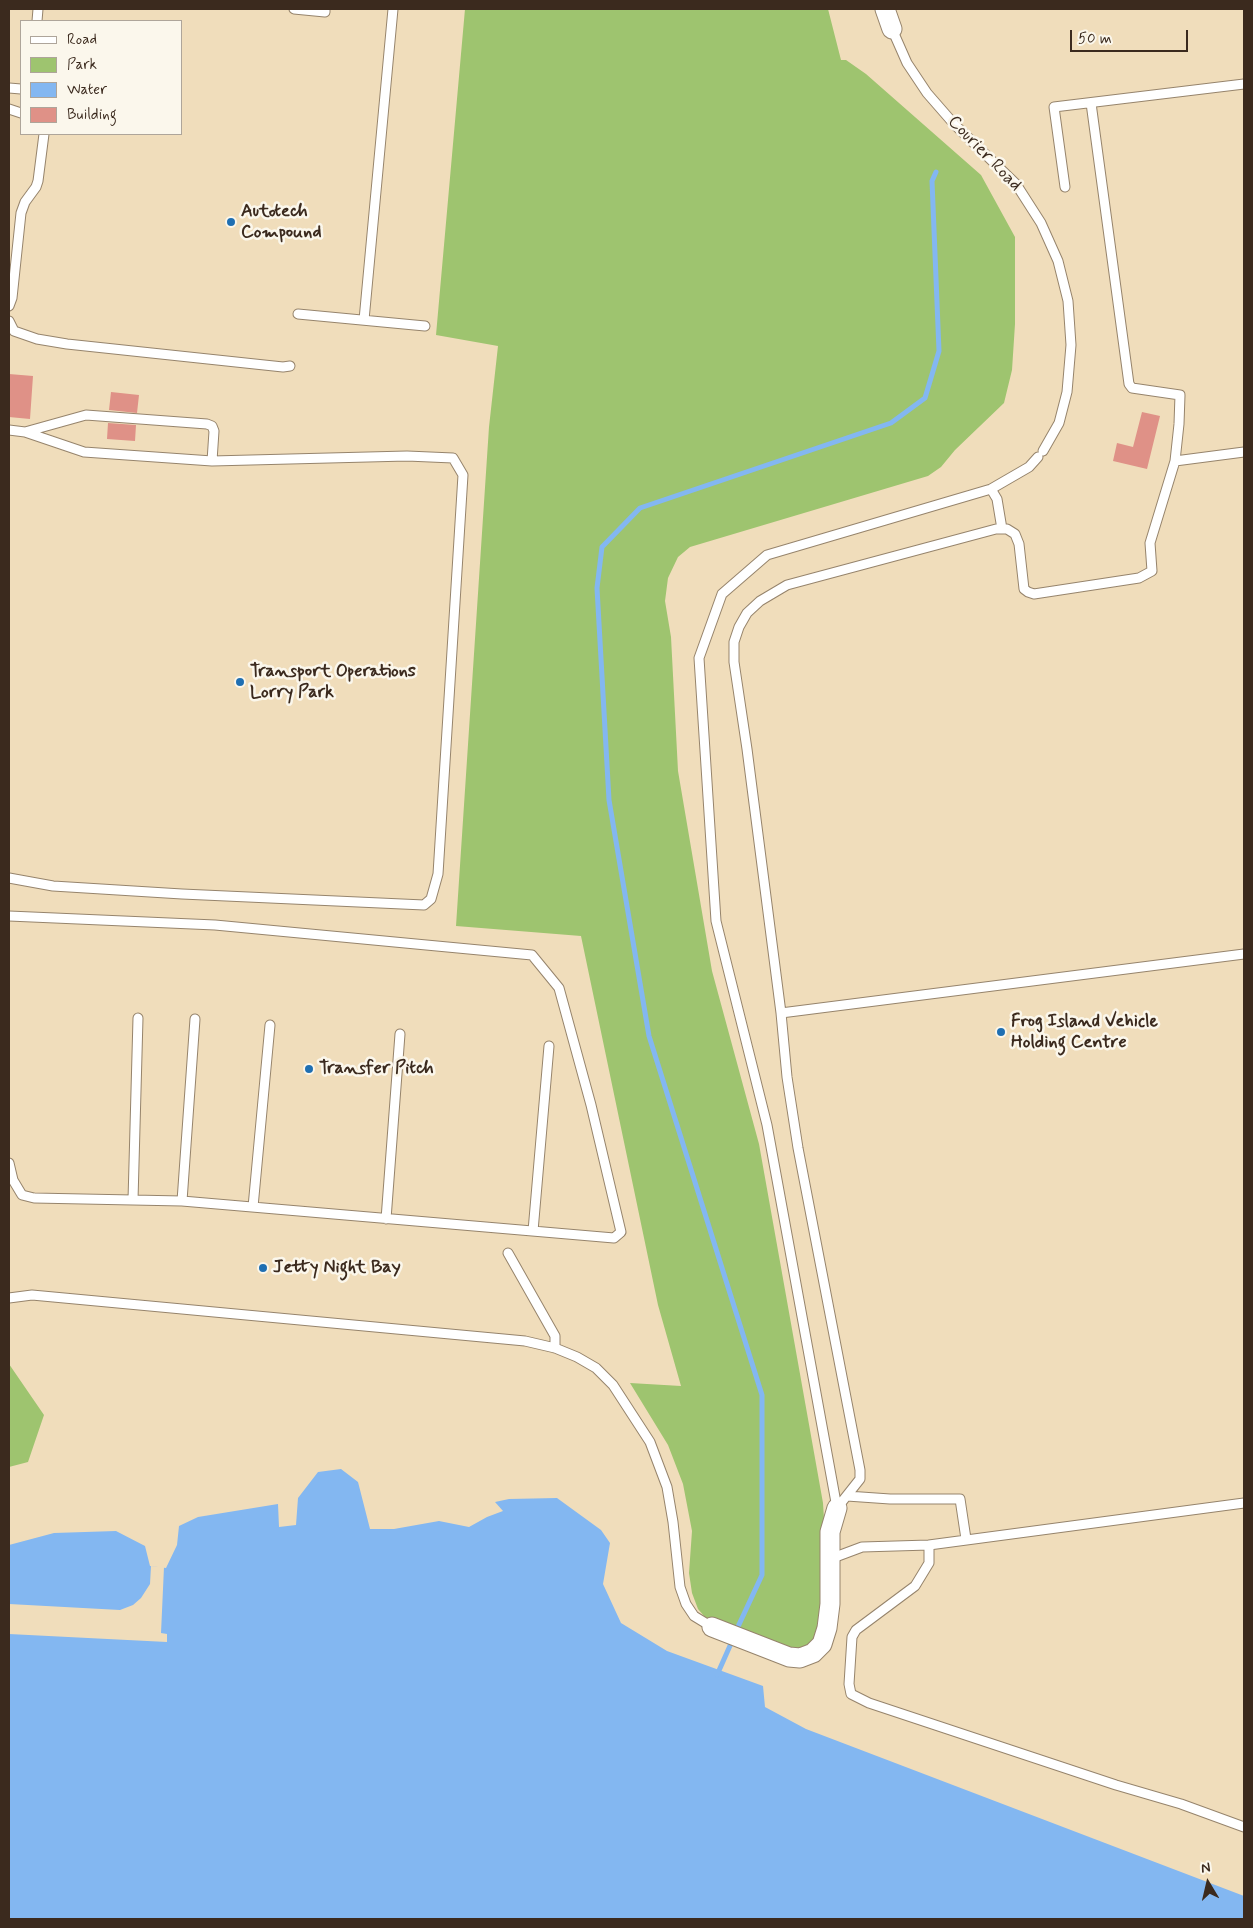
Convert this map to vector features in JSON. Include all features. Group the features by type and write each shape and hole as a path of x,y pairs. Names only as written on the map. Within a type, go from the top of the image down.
{"street":[{"name":"Courier Road","path":"886,9 892,29"},
{"path":"712,1627 789,1657 800,1658 813,1653 822,1644 827,1628 830,1604 830,1532 842,1502"}],"lane":[{"path":"294,9 325,10"},
{"path":"364,320 393,9"},
{"name":"Courier Road","path":"892,29 907,63 927,93 954,124 1016,184 1041,223 1058,261 1068,301 1071,346 1067,392 1060,423 1041,454 1029,467 991,489"},
{"path":"1065,187 1054,108 1244,84"},
{"path":"842,1502 860,1479 860,1470 798,1148 747,749 734,662 734,642 747,612 760,601 787,585 977,533 1002,529 1015,534 1019,544 1024,589 1034,594 1139,578 1152,571 1150,543 1175,462 1180,395 1132,388 1129,384 1091,103"},
{"path":"9,306 12,298 21,213 25,202 38,181 44,135"},
{"path":"298,314 425,326"},
{"path":"9,321 14,331 67,344 284,368 290,366"},
{"path":"25,432 86,415 207,424 212,426 214,430 212,461"},
{"path":"9,430 25,432 84,452 212,461 407,456 453,458 464,475 438,874 431,899 424,905 182,894 53,886 9,878"},
{"path":"1175,462 1244,452"},
{"path":"842,1502 767,1125 716,921 699,658 722,594 767,555 991,489 997,499 1002,529"},
{"path":"9,916 215,925 532,955 559,988 591,1104 621,1232 614,1238 182,1201 34,1198 22,1195 12,1180 9,1164"},
{"path":"781,1013 1244,954"},
{"path":"133,1200 138,1018"},
{"path":"182,1201 195,1019"},
{"path":"253,1208 270,1025"},
{"path":"386,1219 400,1034"},
{"path":"533,1231 549,1046"},
{"path":"508,1253 555,1336 555,1348"},
{"path":"9,1298 32,1295 525,1341 555,1348 584,1360 607,1379 631,1411 650,1442 666,1487 673,1522 680,1587 686,1604 694,1616 712,1627"},
{"path":"842,1502 890,1499 960,1499 966,1539"},
{"path":"830,1559 862,1547 929,1545 1244,1503"},
{"path":"929,1545 929,1564 915,1586 856,1630 852,1637 849,1684 852,1694 869,1703 1107,1782 1181,1804 1244,1827"}],"green space":[{"path":"465,9 828,9 841,60 846,60 866,74 981,175 1015,237 1015,324 1012,370 1004,403 955,450 941,467 928,476 690,547 678,557 668,578 665,601 671,637 678,771 712,971 759,1144 823,1503 829,1598 822,1640 793,1654 713,1622 698,1609 692,1593 689,1573 692,1531 683,1484 668,1445 630,1383 681,1386 658,1305 581,936 456,926 489,427 498,346 436,335"},
{"path":"9,1364 44,1415 28,1462 9,1467"}],"water":[{"path":"341,1469 358,1482 370,1529 394,1529 439,1521 469,1527 503,1511 495,1502 509,1499 557,1498 601,1530 610,1543 603,1584 621,1623 667,1651 763,1686 765,1707 806,1729 1244,1896 1244,1919 9,1919 9,1545 54,1533 116,1531 145,1546 150,1566 166,1568 177,1545 179,1526 198,1517 278,1504 279,1527 296,1525 298,1498 318,1472"}],"pier":[{"path":"151,1566 164,1567 161,1633 167,1634 167,1642 9,1634 9,1604 120,1610 133,1605 141,1598 150,1584"}],"building":[{"path":"9,374 33,376 30,419 9,417"},
{"path":"111,392 139,395 137,413 109,410"},
{"path":"1142,412 1160,416 1147,469 1113,461 1117,443 1133,447"},
{"path":"108,423 136,425 135,441 107,439"}],"waterway":[{"path":"736,1631 762,1575 762,1395 649,1036 609,800 597,588 602,547 640,508 891,423 925,398 939,351 932,181 936,172"},
{"path":"717,1675 733,1639"}],"place":[{"name":"Autotech Compound","path":"231,222"},
{"name":"Transport Operations Lorry Park","path":"240,682"},
{"name":"Frog Island Vehicle Holding Centre","path":"1001,1032"},
{"name":"Transfer Pitch","path":"309,1069"},
{"name":"Jetty Night Bay","path":"263,1268"}]}
